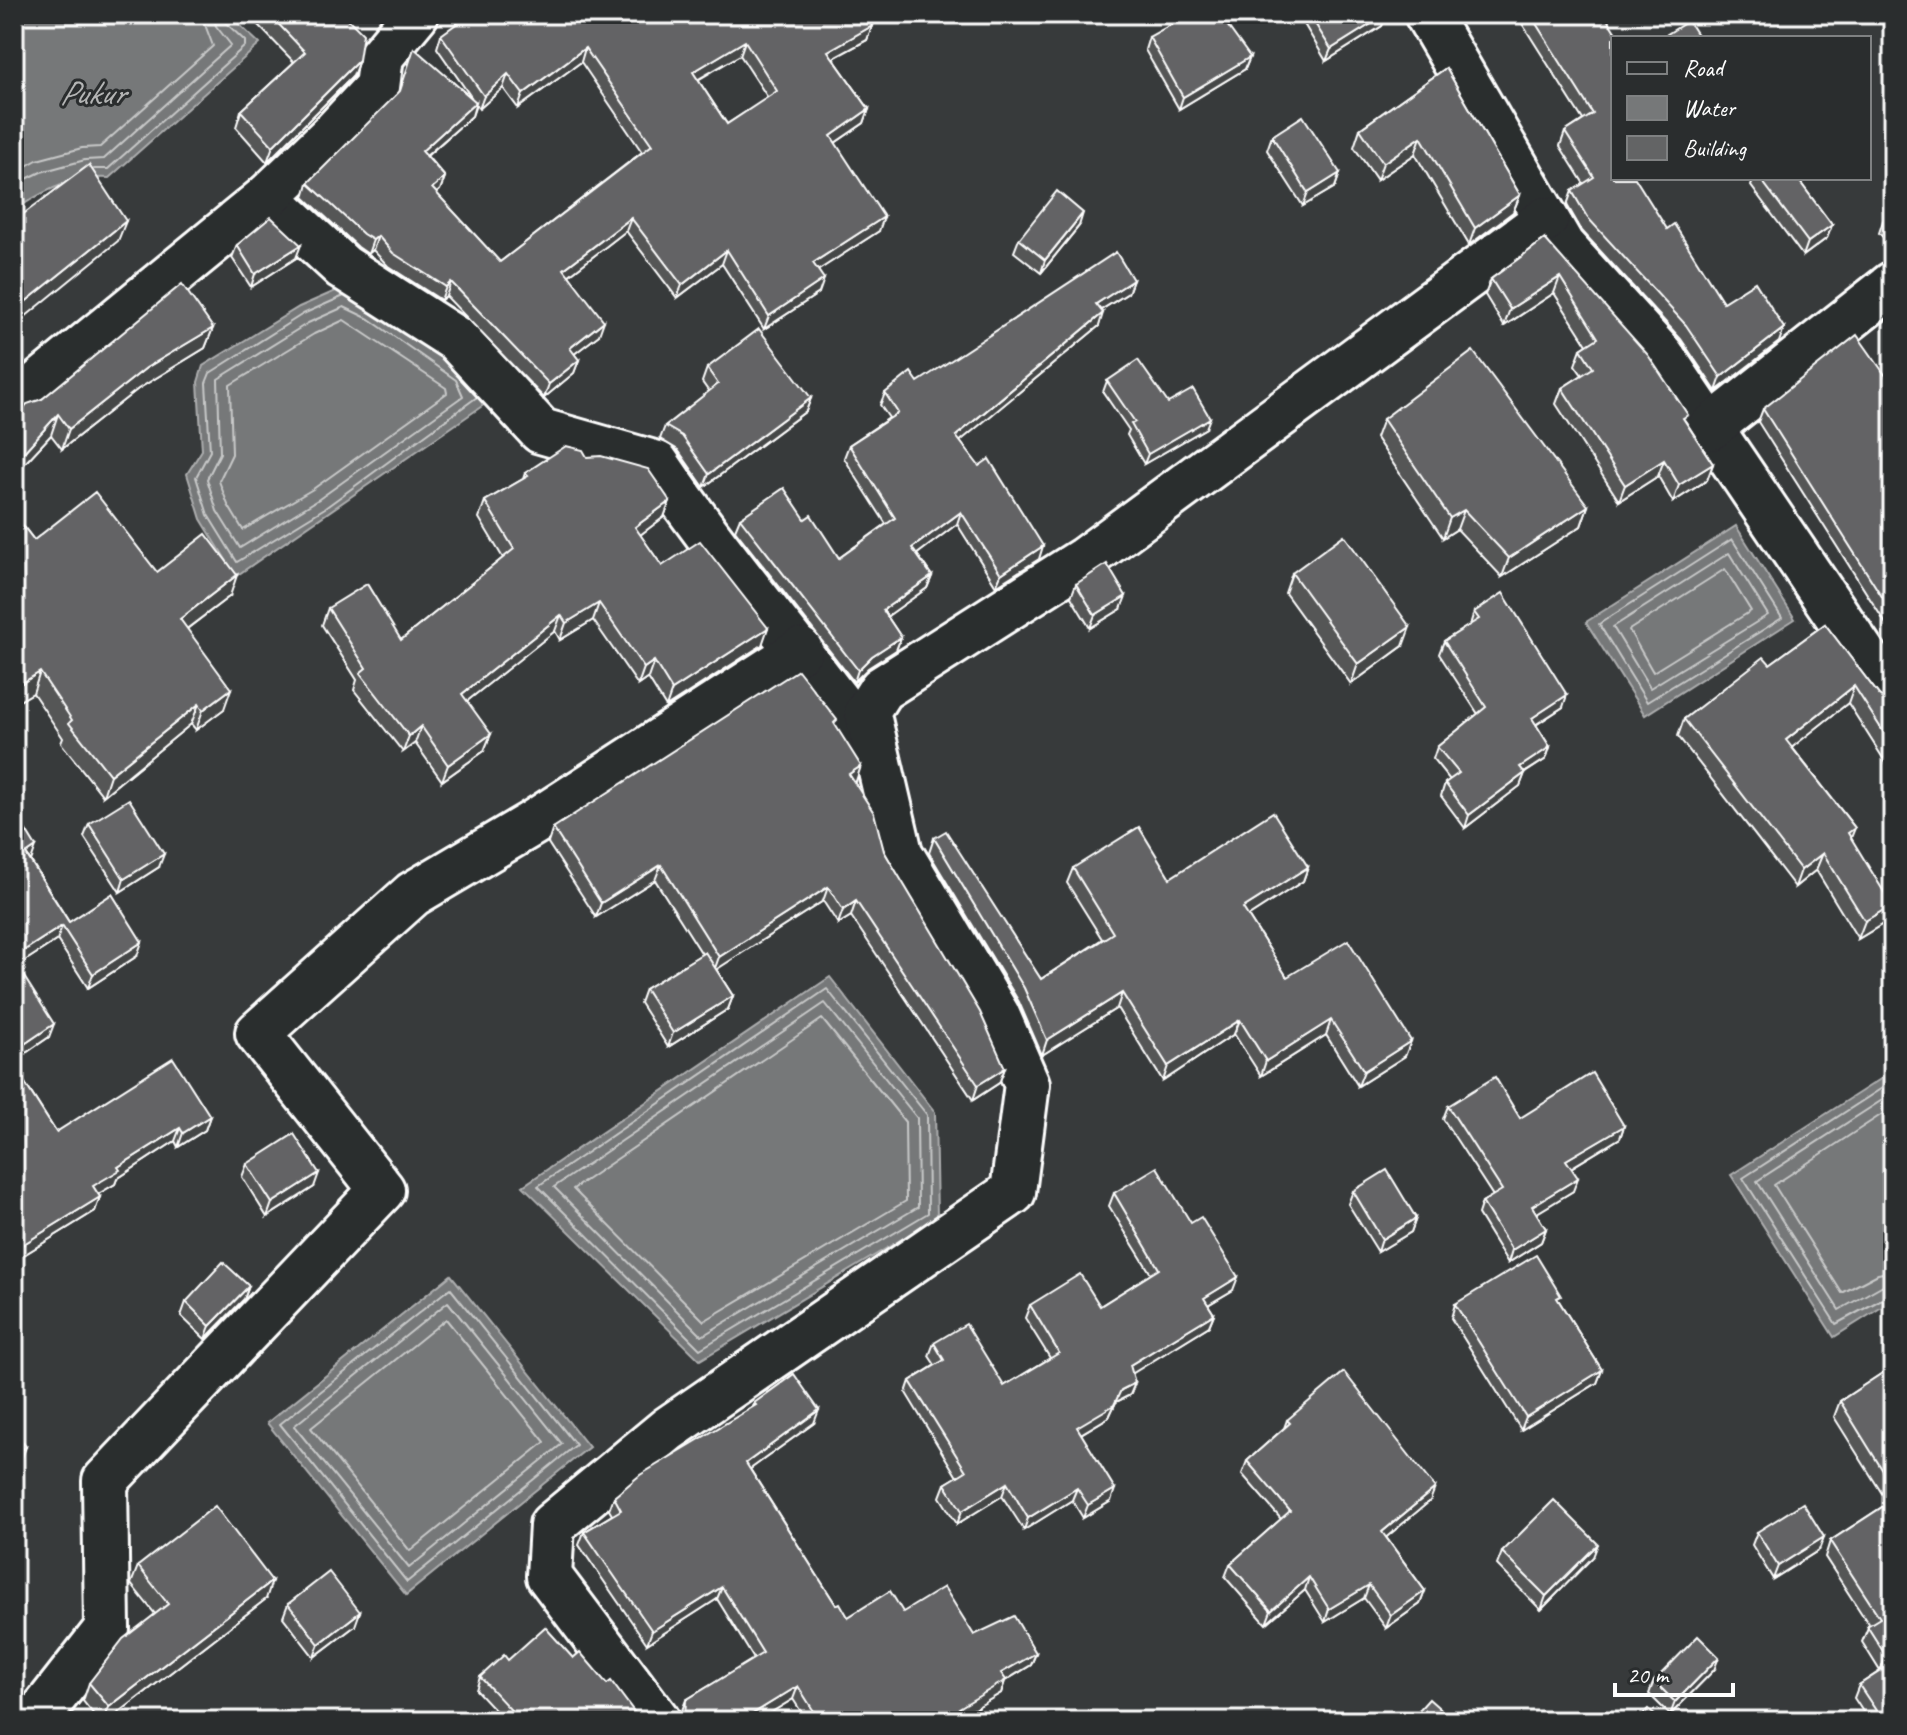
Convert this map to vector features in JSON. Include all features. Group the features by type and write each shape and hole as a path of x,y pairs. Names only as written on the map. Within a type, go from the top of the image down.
{"street":[{"path":"16,400 267,197 377,87 381,56 416,14"},
{"path":"1427,14 1562,246 1662,356 1893,698"},
{"path":"267,197 343,267 457,340 541,431 657,464 707,538 800,650 873,749"},
{"path":"658,1721 549,1576 552,1525 668,1429 1013,1192 1027,1084 997,1015 900,853 873,749 867,711 881,689 1085,559 1546,219"},
{"path":"1710,428 1893,284"},
{"path":"35,1721 107,1629 105,1481 382,1190 258,1033 413,894 533,823 800,650"}],"water":[{"name":"Pukur","path":"22,14 228,14 260,44 109,178 63,184 21,206 14,201 14,20"},
{"path":"347,286 470,368 488,402 236,576 201,519 187,474 202,450 198,382 203,366 299,307"},
{"path":"1736,526 1795,619 1645,715 1586,622"},
{"path":"830,977 935,1112 937,1218 700,1360 523,1186"},
{"path":"1893,1071 1893,1300 1834,1337 1731,1175"},
{"path":"451,1275 589,1447 406,1595 267,1423"}],"building":[{"path":"269,14 343,14 363,34 359,60 273,146 241,111 305,52"},
{"path":"470,14 719,14 722,18 728,14 865,14 872,26 828,51 869,109 831,136 884,217 813,263 824,279 769,316 727,250 682,285 631,218 564,269 604,321 570,348 579,360 549,384 451,282 446,287 393,253 378,236 373,240 363,234 308,183 400,91 414,48 476,102 422,151 445,177 432,188 500,262 652,145 585,48 523,94 508,74 484,96 441,35","holes":["745,41 777,91 727,124 693,72"]},
{"path":"1190,14 1219,14 1250,57 1183,97 1149,37"},
{"path":"1309,14 1387,14 1331,49"},
{"path":"1530,14 1604,14 1618,36 1611,36 1611,180 1636,180 1667,229 1674,224 1723,302 1755,282 1784,328 1721,377 1686,325 1587,217 1572,191 1594,177 1565,132 1593,114"},
{"path":"1688,21 1698,36 1664,36"},
{"path":"1446,68 1520,195 1475,228 1421,137 1383,163 1360,129"},
{"path":"1303,116 1340,173 1308,193 1272,136"},
{"path":"89,165 126,221 14,311 14,221"},
{"path":"1762,180 1798,180 1832,225 1808,242"},
{"path":"1057,191 1083,213 1045,260 1019,239"},
{"path":"1893,211 1893,231 1883,221"},
{"path":"271,217 301,245 255,274 237,245"},
{"path":"1545,239 1648,355 1688,415 1683,418 1713,464 1679,485 1664,460 1625,485 1562,388 1593,368 1581,349 1598,338 1560,277 1510,309 1491,279"},
{"path":"1116,252 1133,280 1096,304 1103,313 956,436 979,466 989,459 1043,546 1001,574 961,512 912,548 932,576 883,610 901,637 872,656 858,670 740,518 784,488 805,519 811,515 839,558 895,518 849,445 898,413 885,393 911,372 918,382"},
{"path":"182,284 213,328 146,368 69,429 58,414 14,463 14,419 27,404 42,399"},
{"path":"759,329 811,398 709,474 682,436 665,426 718,384 707,368"},
{"path":"1857,335 1893,386 1893,614 1763,409"},
{"path":"1473,351 1588,506 1509,558 1464,510 1450,518 1383,419"},
{"path":"1138,360 1168,403 1193,389 1210,418 1148,454 1131,424 1135,422 1107,381"},
{"path":"566,446 583,450 587,457 601,456 648,469 670,501 635,527 662,566 700,541 768,628 672,690 654,661 644,668 599,603 566,623 561,615 462,694 491,734 448,765 421,726 409,736 360,673 366,668 328,608 367,584 401,640 514,549 485,501 528,476 525,473"},
{"path":"95,492 157,572 206,534 237,575 180,619 231,689 203,710 199,704 110,775 69,723 72,720 40,672 14,688 14,514 34,540"},
{"path":"1344,535 1410,627 1358,664 1292,573"},
{"path":"1107,564 1126,596 1095,615 1076,584"},
{"path":"1503,593 1567,695 1532,718 1550,747 1520,767 1525,773 1469,815 1445,783 1459,773 1437,747 1486,707 1444,641 1479,619 1474,612"},
{"path":"1825,624 1879,695 1893,704 1893,747 1854,686 1786,740 1855,828 1848,833 1892,905 1865,921 1823,853 1801,870 1684,719 1764,657 1770,664"},
{"path":"798,670 837,720 834,723 861,766 849,774 874,813 884,851 980,1012 1005,1068 978,1085 856,901 843,910 828,887 719,957 661,865 601,903 553,828"},
{"path":"129,799 164,854 124,879 89,824"},
{"path":"14,811 36,847 26,854 69,922 112,894 142,942 93,974 62,926 14,957"},
{"path":"1273,812 1308,867 1243,908 1287,977 1348,940 1411,1041 1364,1071 1331,1020 1266,1061 1240,1020 1168,1066 1122,993 1047,1040 1024,988 934,838 946,831 1041,979 1113,933 1073,868 1139,827 1170,878"},
{"path":"705,952 733,996 673,1033 645,989"},
{"path":"14,961 54,1024 14,1051"},
{"path":"173,1058 210,1116 183,1133 180,1128 118,1167 120,1170 93,1186 100,1197 14,1250 14,1066 56,1132"},
{"path":"1592,1073 1624,1126 1566,1160 1578,1178 1532,1206 1546,1229 1512,1250 1482,1202 1502,1190 1448,1106 1495,1077 1520,1118"},
{"path":"294,1134 319,1173 272,1203 247,1164"},
{"path":"1157,1167 1191,1223 1201,1217 1238,1277 1204,1298 1214,1314 1130,1365 1135,1383 1121,1390 1114,1405 1077,1427 1115,1489 1088,1505 1077,1488 1028,1518 1007,1483 962,1511 945,1484 966,1471 910,1381 944,1360 934,1343 966,1324 1004,1386 1059,1353 1030,1305 1080,1274 1100,1306 1159,1269 1114,1193"},
{"path":"1387,1170 1416,1218 1382,1239 1353,1191"},
{"path":"1536,1255 1561,1296 1557,1298 1602,1370 1526,1417 1455,1304"},
{"path":"223,1262 249,1286 210,1326 186,1302"},
{"path":"1893,1366 1893,1487 1840,1401"},
{"path":"1344,1372 1435,1488 1382,1532 1425,1591 1391,1615 1369,1585 1329,1609 1309,1577 1271,1611 1230,1564 1290,1511 1247,1461 1290,1423 1287,1420"},
{"path":"794,1374 819,1410 746,1463 836,1605 840,1603 848,1617 890,1591 903,1612 944,1587 974,1635 1014,1616 1036,1653 1001,1673 1006,1680 959,1708 967,1721 820,1721 798,1686 741,1721 683,1721 686,1700 763,1653 722,1587 652,1631 584,1532 621,1510 614,1497 640,1475 756,1405 754,1403"},
{"path":"14,1428 26,1447 14,1454"},
{"path":"1554,1500 1598,1544 1546,1596 1502,1552"},
{"path":"1893,1500 1893,1652 1886,1656 1867,1626 1880,1618 1830,1541"},
{"path":"1803,1503 1824,1537 1778,1566 1757,1532"},
{"path":"215,1506 272,1581 109,1707 89,1683 123,1639 168,1604 138,1566"},
{"path":"329,1572 360,1612 319,1644 288,1604"},
{"path":"545,1627 573,1658 580,1652 607,1684 611,1681 641,1721 521,1721 480,1677 504,1655 508,1660"},
{"path":"1698,1636 1719,1657 1675,1702 1654,1681"},
{"path":"1890,1665 1893,1670 1893,1721 1883,1721 1859,1685"},
{"path":"1429,1699 1454,1721 1409,1721"},
{"path":"1648,1709 1661,1721 1636,1721"}]}
